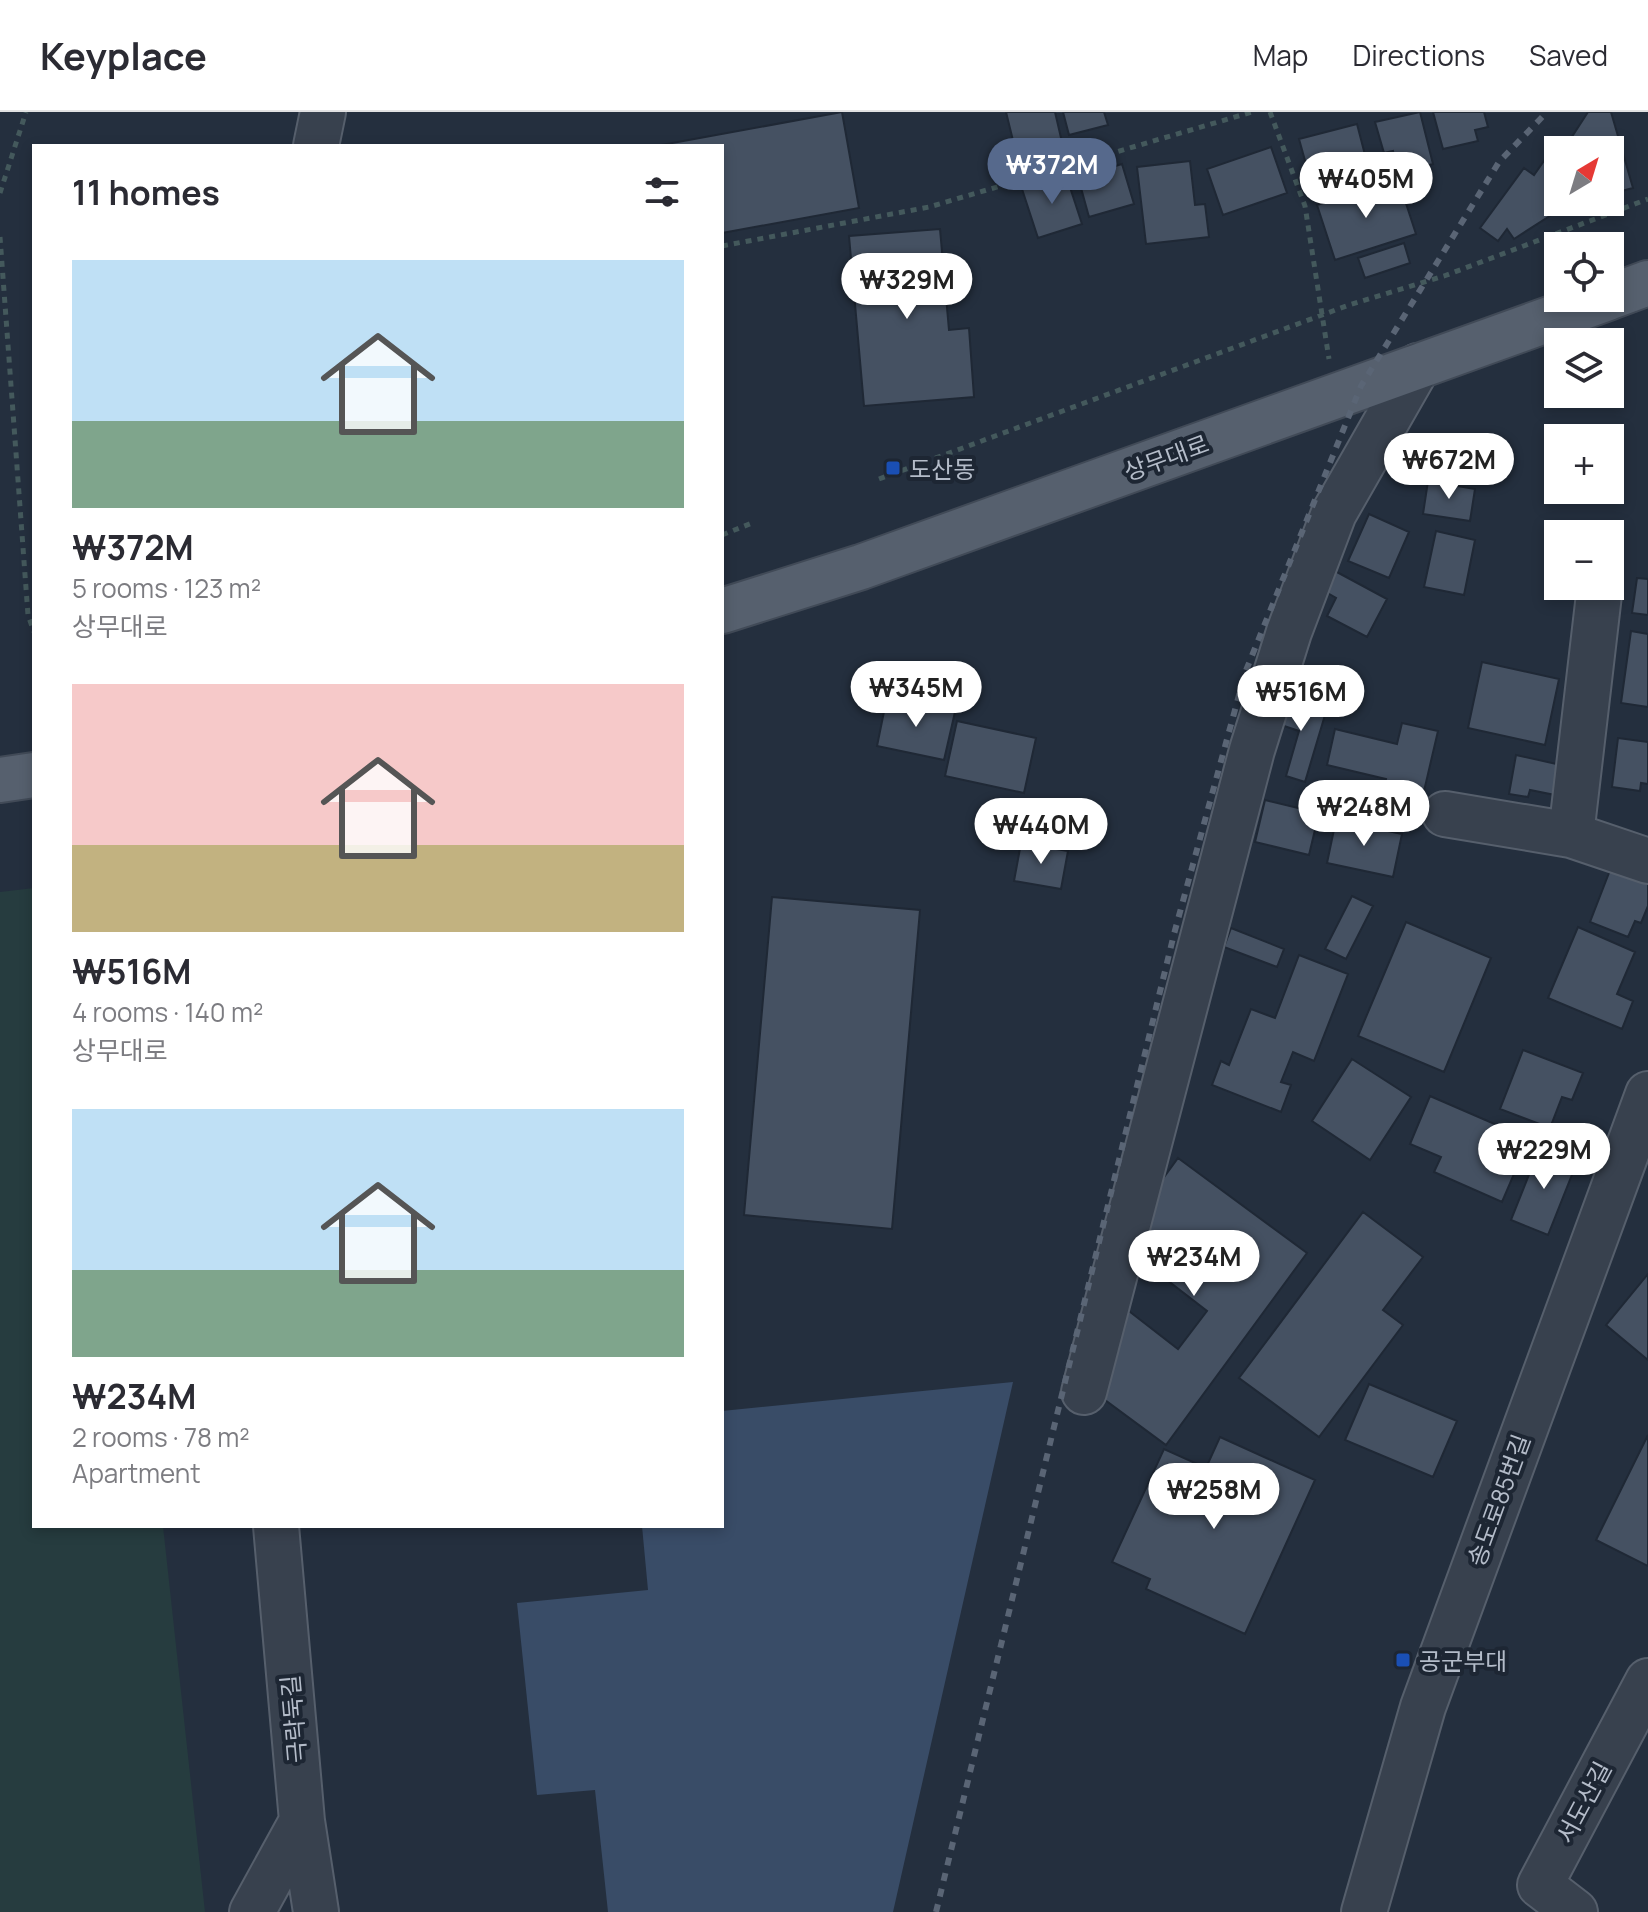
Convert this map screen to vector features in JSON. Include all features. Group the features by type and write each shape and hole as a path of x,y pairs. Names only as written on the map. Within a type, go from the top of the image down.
{"main road":[{"name":"상무대로","path":"1624,292 1648,283"},
{"name":"상무대로","path":"724,610 873,563 1570,312"},
{"path":"0,780 32,775"}],"street":[{"path":"316,144 323,112"},
{"path":"1084,1392 1248,765 1289,632 1334,513 1418,366"},
{"path":"1571,835 1598,600"},
{"path":"1445,814 1571,835 1648,861"},
{"name":"송도로85번길","path":"1364,1912 1423,1707 1648,1094"},
{"name":"극락둑길","path":"276,1528 302,1821 316,1912"},
{"name":"서도산길","path":"1575,1912 1540,1885 1648,1681"},
{"path":"252,1912 302,1821"}],"path":[{"path":"0,193 26,112"},
{"path":"724,246 929,207 1252,112"},
{"path":"1270,112 1305,206 1335,395"},
{"path":"879,479 1322,315 1444,276 1648,199"},
{"path":"0,237 28,615 32,626"},
{"path":"724,534 752,523"}],"green space":[{"path":"32,888 32,1528 163,1528 205,1912 0,1912 0,892"}],"water":[{"path":"1013,1382 893,1912 608,1912 595,1790 537,1795 517,1603 648,1590 642,1528 724,1528 724,1411"}],"building":[{"path":"842,112 859,208 724,233 724,144 667,144"},
{"path":"1006,112 1055,112 1065,155 1019,165"},
{"path":"1063,112 1104,112 1108,125 1069,135"},
{"path":"1420,112 1433,164 1398,173 1393,151 1384,153 1375,122"},
{"path":"1433,112 1484,112 1488,127 1475,130 1478,141 1443,149"},
{"path":"1588,112 1611,112 1618,136 1572,136"},
{"path":"1357,124 1371,178 1314,193 1299,139"},
{"path":"1271,147 1287,193 1223,215 1207,169"},
{"path":"1624,157 1633,188 1624,190"},
{"path":"1190,161 1195,205 1205,204 1209,237 1146,244 1137,167"},
{"path":"1544,161 1544,216 1550,216 1514,239 1507,229 1498,241 1480,228 1524,168 1534,175"},
{"path":"1122,164 1134,204 1089,217 1078,177"},
{"path":"1066,175 1082,224 1038,238 1022,189"},
{"path":"1398,179 1416,234 1335,260 1317,205"},
{"path":"940,229 949,330 969,328 974,397 864,406 849,236"},
{"path":"1404,243 1410,263 1365,278 1358,258"},
{"path":"1428,481 1475,489 1470,521 1423,514"},
{"path":"1369,514 1409,532 1389,578 1348,561"},
{"path":"1436,531 1475,540 1464,595 1424,587"},
{"path":"1335,571 1387,599 1367,637 1327,616 1336,598 1324,591"},
{"path":"1637,578 1648,579 1648,615 1632,613"},
{"path":"1631,631 1648,634 1648,707 1621,703"},
{"path":"1482,662 1559,679 1545,745 1468,728"},
{"path":"1288,691 1313,699 1309,710 1325,715 1305,782 1286,776 1299,731 1278,724"},
{"path":"887,697 955,712 944,760 877,746"},
{"path":"957,721 1036,738 1024,793 945,776"},
{"path":"1402,723 1438,731 1421,804 1391,797 1393,790 1384,788 1386,779 1327,765 1335,729 1397,744"},
{"path":"1618,738 1648,742 1648,784 1641,783 1640,791 1612,787"},
{"path":"1516,755 1561,765 1555,795 1530,790 1528,797 1509,794"},
{"path":"1265,800 1319,813 1309,855 1255,842"},
{"path":"1336,820 1402,834 1393,877 1327,863"},
{"path":"1021,843 1068,851 1061,889 1014,881"},
{"path":"1614,860 1648,874 1648,906 1641,923 1635,921 1628,937 1590,922"},
{"path":"1352,896 1373,906 1346,959 1325,949"},
{"path":"772,897 920,910 892,1229 744,1215"},
{"path":"1406,922 1491,958 1444,1072 1358,1036"},
{"path":"1578,927 1635,952 1617,994 1633,1001 1622,1029 1548,998"},
{"path":"1231,928 1284,949 1277,967 1224,947"},
{"path":"1299,955 1348,974 1314,1061 1293,1052 1281,1082 1291,1085 1281,1112 1212,1085 1221,1061 1229,1065 1251,1009 1275,1018"},
{"path":"1523,1050 1583,1073 1572,1100 1562,1097 1550,1128 1500,1109"},
{"path":"1352,1059 1411,1097 1370,1160 1312,1121"},
{"path":"1430,1096 1529,1139 1502,1202 1434,1172 1441,1157 1410,1144"},
{"path":"1540,1147 1577,1162 1548,1235 1511,1220"},
{"path":"1178,1158 1307,1253 1166,1445 1101,1397 1116,1301 1178,1349 1207,1311 1145,1263 1138,1213"},
{"path":"1363,1212 1423,1257 1383,1310 1403,1325 1319,1437 1239,1378"},
{"path":"1648,1274 1648,1360 1606,1325"},
{"path":"1369,1384 1457,1421 1433,1477 1345,1440"},
{"path":"1648,1435 1648,1566 1596,1540"},
{"path":"1220,1437 1315,1480 1245,1634 1146,1589 1150,1579 1112,1562 1164,1449 1206,1468"}],"railway":[{"path":"936,1912 1174,934 1245,673 1361,386 1499,162 1547,112"}],"place":[{"name":"도산동","path":"893,468"},
{"name":"공군부대","path":"1403,1660"}]}
